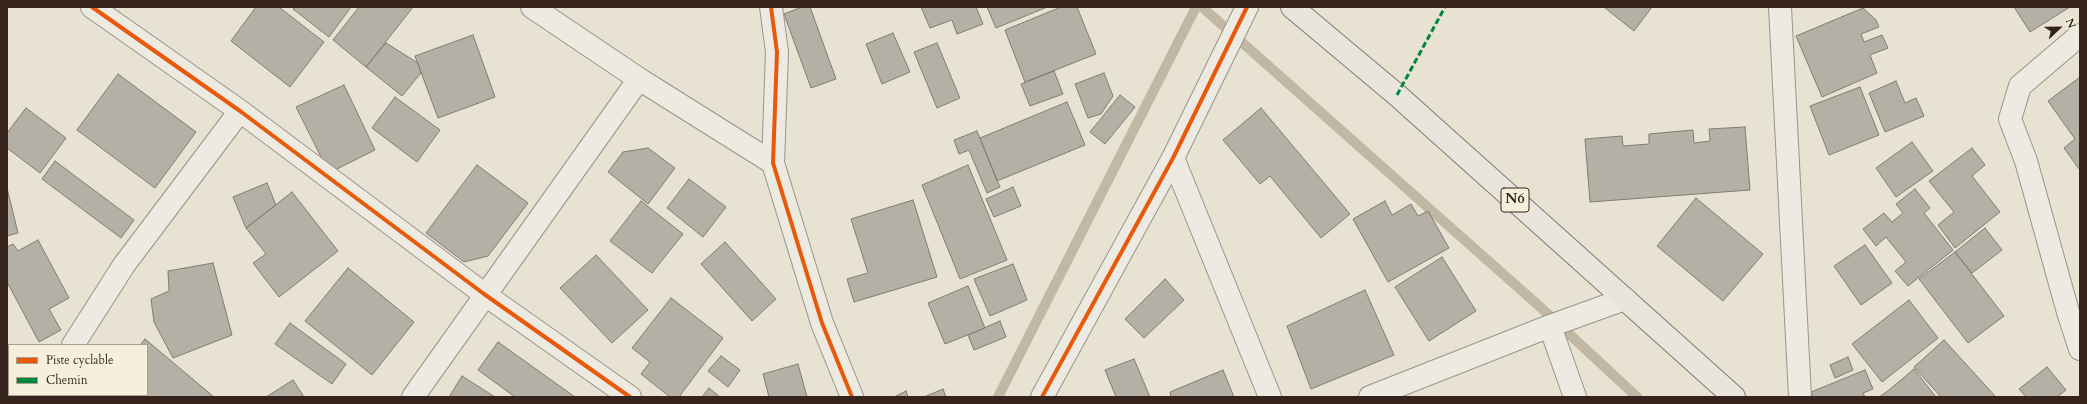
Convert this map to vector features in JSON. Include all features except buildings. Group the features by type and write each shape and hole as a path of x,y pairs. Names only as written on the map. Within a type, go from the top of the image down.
{"main road":[{"name":"N6","path":"1292,7 1397,95 1734,397"}],"street":[{"path":"92,7 240,111 484,294 630,397"},
{"path":"532,7 639,79 772,163"},
{"path":"771,7 777,52 772,163 822,323 852,397"},
{"path":"1042,397 1173,158 1247,7"},
{"path":"1780,7 1800,397"},
{"path":"2080,35 2020,86 2010,119 2026,161 2068,312 2080,349"},
{"path":"413,397 484,294 639,79"},
{"path":"74,344 124,265 240,111"},
{"path":"1173,158 1270,397"},
{"path":"1370,397 1550,326 1625,299"},
{"path":"1550,326 1575,397"}],"waterway":[{"path":"998,397 1196,7"},
{"path":"1202,7 1538,305 1637,397"}],"marked path":[{"path":"1397,95 1445,7"}],"cycle path":[{"path":"92,7 240,111 484,294 630,397"},
{"path":"771,7 777,52 773,163 822,323 852,397"},
{"path":"1042,397 1173,158 1247,7"}]}
